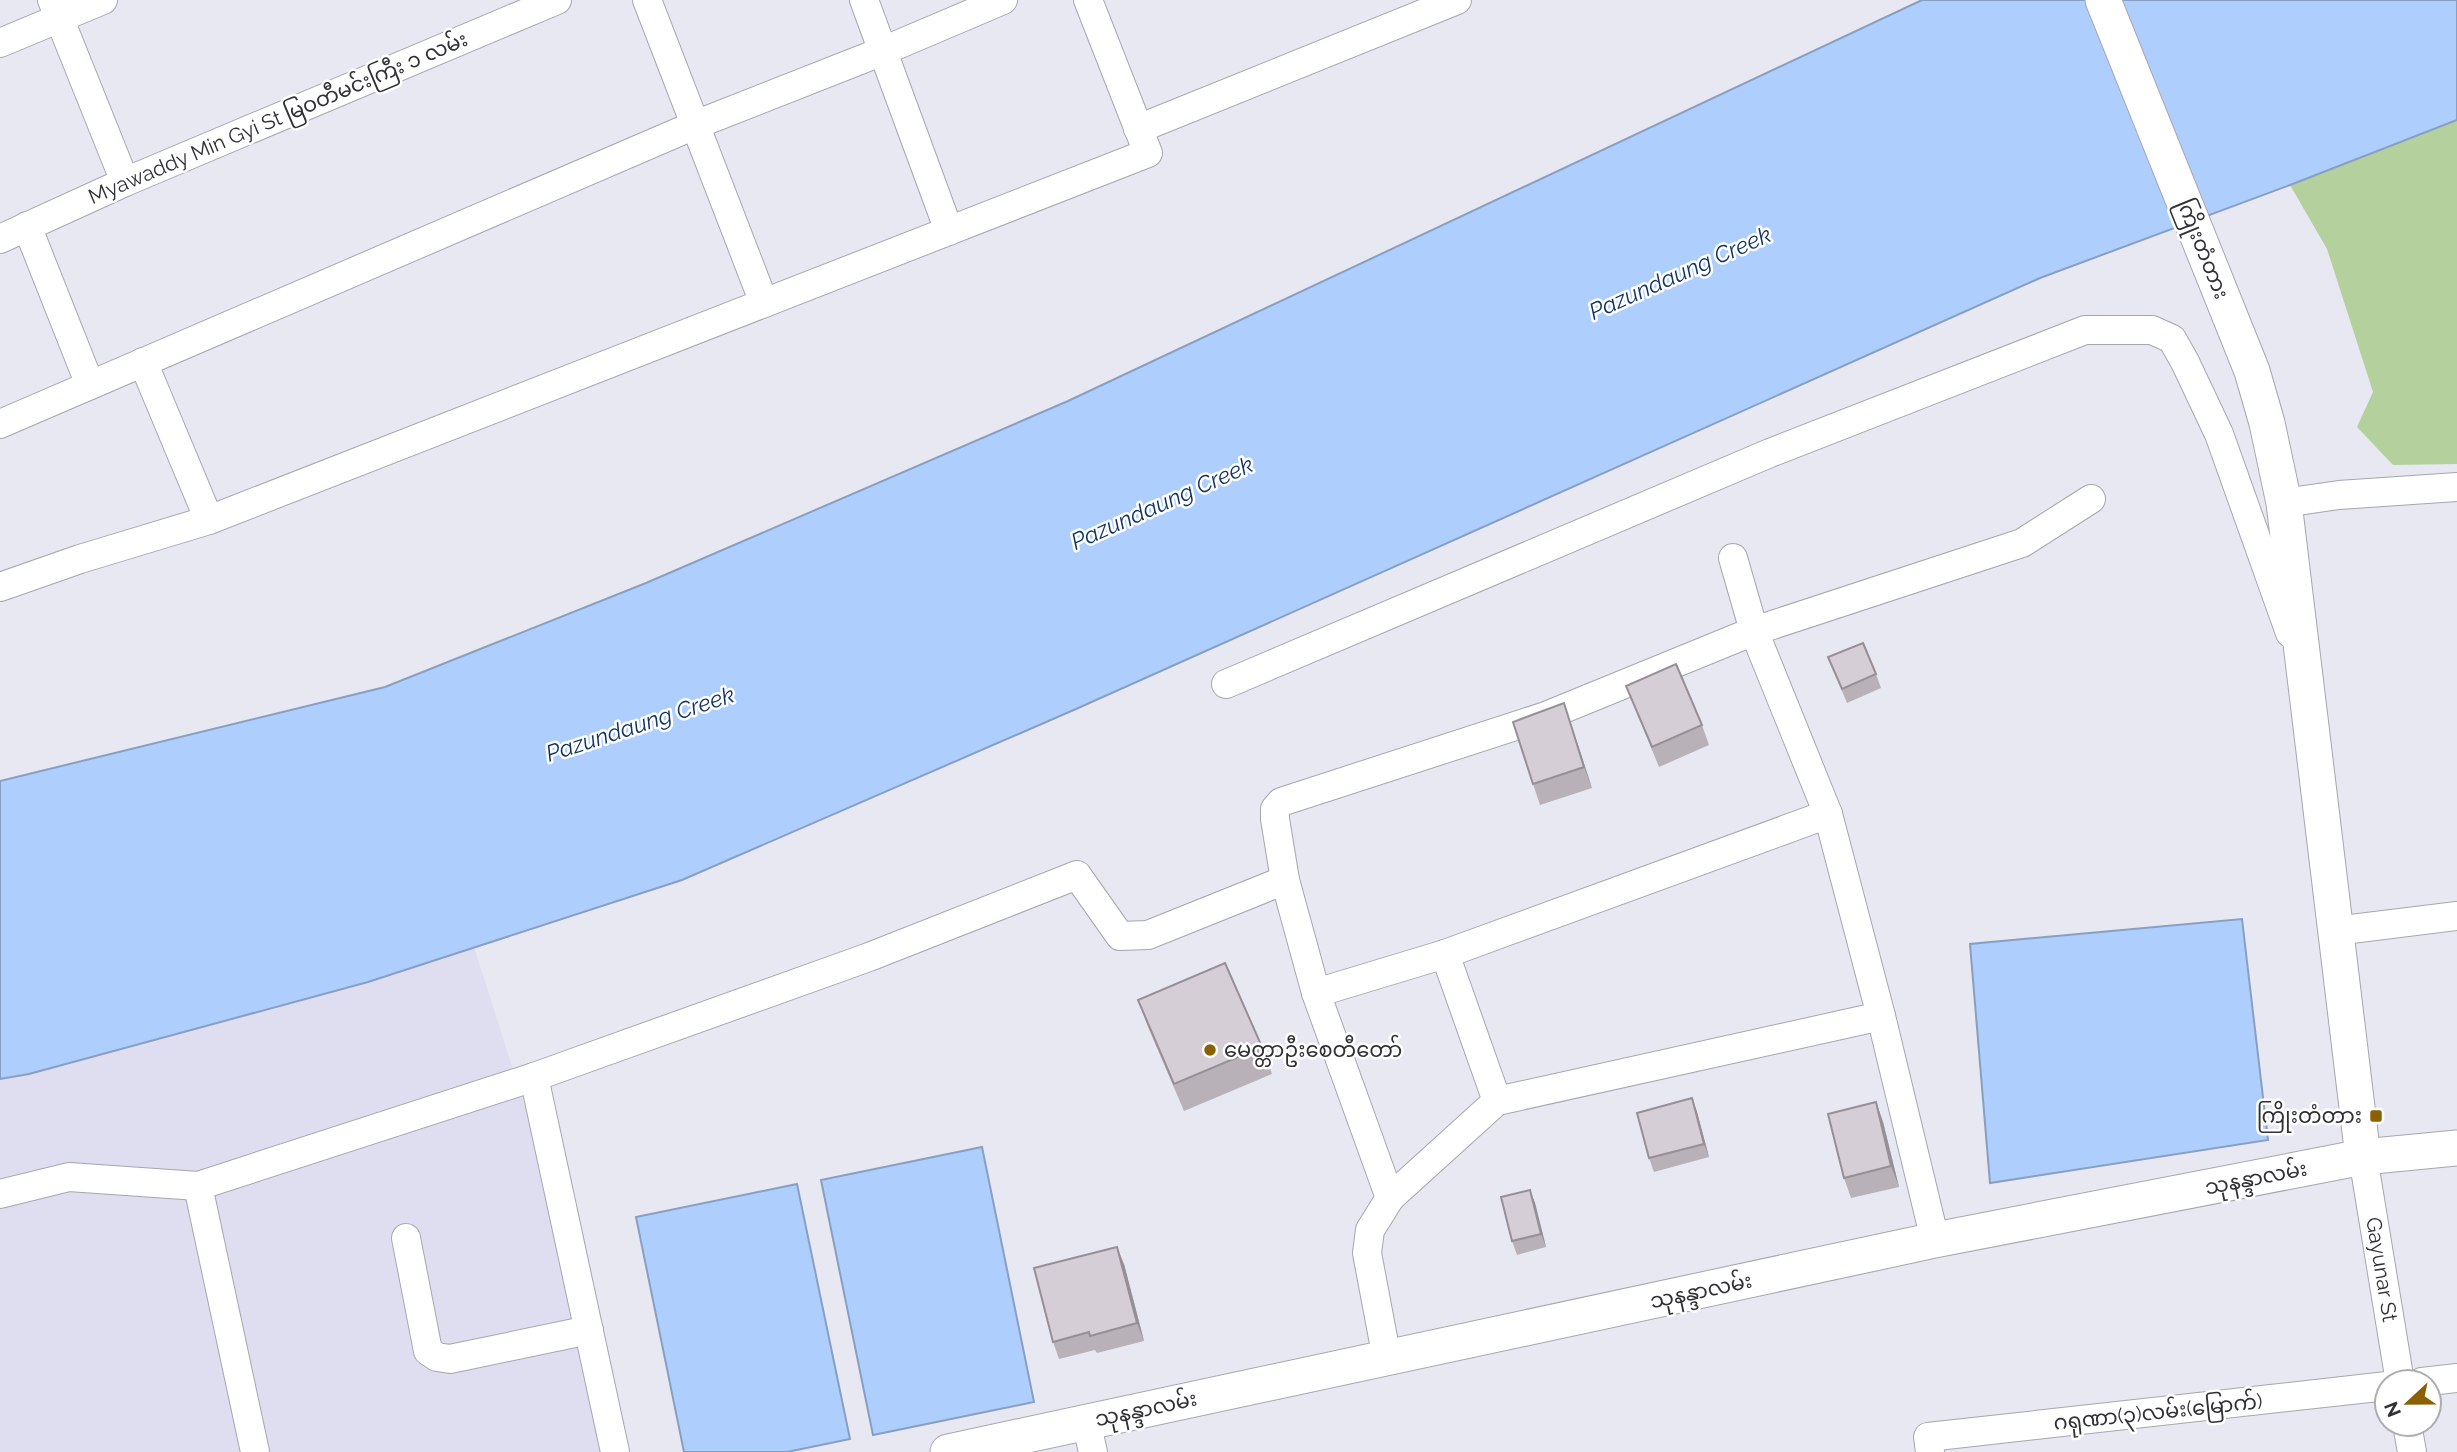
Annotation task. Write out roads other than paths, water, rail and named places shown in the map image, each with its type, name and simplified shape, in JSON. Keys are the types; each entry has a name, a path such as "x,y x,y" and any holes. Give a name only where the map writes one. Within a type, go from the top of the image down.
{"main road":[{"name":"ကြိုးတံတား","path":"2103,0 2252,371 2267,423 2282,497 2363,1157"},
{"name":"သုနန္ဒာလမ်း","path":"948,1452 1089,1437 1387,1359 1935,1240 2363,1157 2457,1149"}],"street":[{"path":"0,43 56,9 103,0"},
{"name":"Myawaddy Min Gyi St မြဝတီမင်းကြီး ၁ လမ်း","path":"0,239 125,182 557,0"},
{"path":"647,0 764,303"},
{"path":"864,0 948,231"},
{"path":"0,424 695,125 883,51 1003,0"},
{"path":"1088,0 1143,141"},
{"path":"0,587 80,559 209,520 948,231 1457,0"},
{"path":"56,9 125,182"},
{"path":"27,226 90,385"},
{"path":"1226,684 1770,453 2085,330 2152,330 2172,339 2219,435 2304,672"},
{"path":"144,362 209,520"},
{"path":"2282,497 2457,487"},
{"path":"1390,1198 1316,993 1285,880 1275,819 1275,809 1282,802 1546,716 1754,631 2022,543 2091,499"},
{"path":"1733,558 1754,631 1828,814 1881,1016 1935,1240"},
{"path":"1316,993 1445,954 1828,814"},
{"path":"0,1194 69,1177 198,1186 534,1077 869,957 1077,875 1119,936 1148,936 1285,880"},
{"path":"2335,930 2457,916"},
{"path":"1445,954 1497,1101"},
{"path":"1387,1359 1367,1241 1370,1230 1390,1198 1497,1101 1881,1016"},
{"path":"534,1077 615,1452"},
{"name":"Gayunar St","path":"2363,1157 2398,1368"},
{"path":"198,1186 255,1452"},
{"path":"406,1238 428,1350 437,1357 450,1359 589,1329"},
{"name":"ဂရုဏာ(၃)လမ်း(မြောက်)","path":"1929,1445 2373,1388"}],"water":[{"name":"Pazundaung Creek","path":"1922,0 2457,0 2457,120 2040,278 1076,709 682,880 368,982 29,1074 0,1079 0,781 385,687 646,583 1068,401"},
{"path":"2242,919 2268,1140 1990,1183 1970,944"},
{"path":"982,1147 1034,1402 873,1435 821,1180"},
{"path":"797,1184 850,1439 787,1452 684,1452 636,1217"}],"place":[{"name":"မေတ္တာဦးစေတီတော်","path":"1210,1050"},
{"name":"ကြိုးတံတား","path":"2376,1116"}]}
